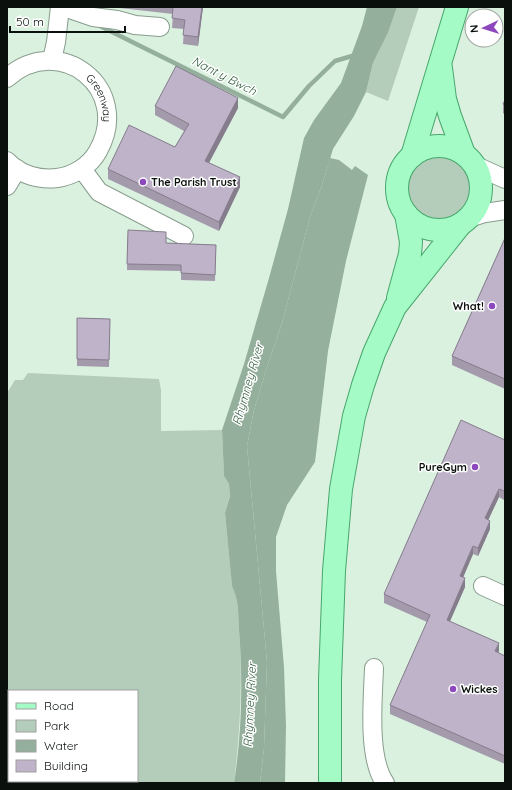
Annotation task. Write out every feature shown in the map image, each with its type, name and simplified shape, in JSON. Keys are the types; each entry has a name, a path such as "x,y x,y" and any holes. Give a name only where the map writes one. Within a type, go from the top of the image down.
{"main road":[{"path":"412,156 457,7"},
{"path":"395,307 478,206 481,192 480,178 469,160 453,127 448,111 440,64"},
{"path":"465,222 449,229 437,230 425,228 415,223 406,214 400,203 397,190 399,178 404,166 412,156 424,149 438,146 452,148 469,160"},
{"path":"330,783 329,712 332,601 342,483 350,433 358,402 374,353 395,307 410,254 411,242 406,214"}],"street":[{"path":"52,60 56,42 60,7"},
{"path":"64,7 93,18 117,20 135,25 160,27"},
{"name":"Greenway","path":"7,78 16,70 33,62 52,60 70,64 86,73 98,87 106,104 108,122 104,141 95,157 82,169 65,177 47,179 28,176 12,165"},
{"path":"469,160 505,179"},
{"path":"7,186 12,165"},
{"path":"82,169 99,192 184,236"},
{"path":"465,222 486,213 505,210"},
{"path":"484,586 505,596"},
{"path":"374,668 372,709 374,748 380,776 385,783"}],"green space":[{"path":"397,7 419,7 388,101 366,92 373,63 388,33"},
{"path":"434,157 446,157 463,166 470,177 472,189 470,201 463,212 446,221 434,221 422,216 413,207 408,195 408,183 413,171 422,162"},
{"path":"28,373 159,379 161,390 161,431 222,430 224,476 229,484 230,495 225,513 232,585 238,607 241,669 238,745 234,783 7,783 7,393 15,380 23,380"}],"shaded area":[{"path":"330,158 339,160 352,170 355,166 368,175 346,261 328,351 315,462 287,505 276,537 276,571 284,667 286,726 285,783 260,783 264,748 267,662 247,446 254,410 282,323 310,217"}],"water":[{"name":"Rhymney River","path":"367,7 397,7 388,33 373,63 366,92 354,116 333,149 310,217 282,323 254,410 247,446 267,662 264,748 260,783 234,783 239,745 241,668 238,607 232,586 225,513 230,496 229,484 224,476 222,430 244,364 269,278 288,209 304,138 314,120 341,83 362,26"}],"building":[{"path":"173,7 202,7 198,37 183,35 185,20 172,18"},
{"path":"176,66 238,98 205,161 240,177 219,222 108,169 129,125 175,147 189,124 155,106"},
{"path":"128,230 166,232 166,243 216,245 215,275 181,273 181,265 127,264"},
{"name":"What!","path":"505,238 505,379 452,356"},
{"path":"77,318 110,319 109,360 77,359"},
{"path":"461,420 505,440 505,489 504,491 499,489 485,518 490,521 478,548 473,546 460,576 465,578 447,620 499,643 495,651 505,656 505,756 390,705 430,615 384,594"}],"waterway":[{"name":"Nant y Bwch","path":"98,25 283,117 309,86 335,61 356,56"}],"place":[{"name":"The Parish Trust","path":"143,182"},
{"name":"What!","path":"492,306"},
{"name":"PureGym","path":"475,467"},
{"name":"Wickes","path":"453,689"}]}
